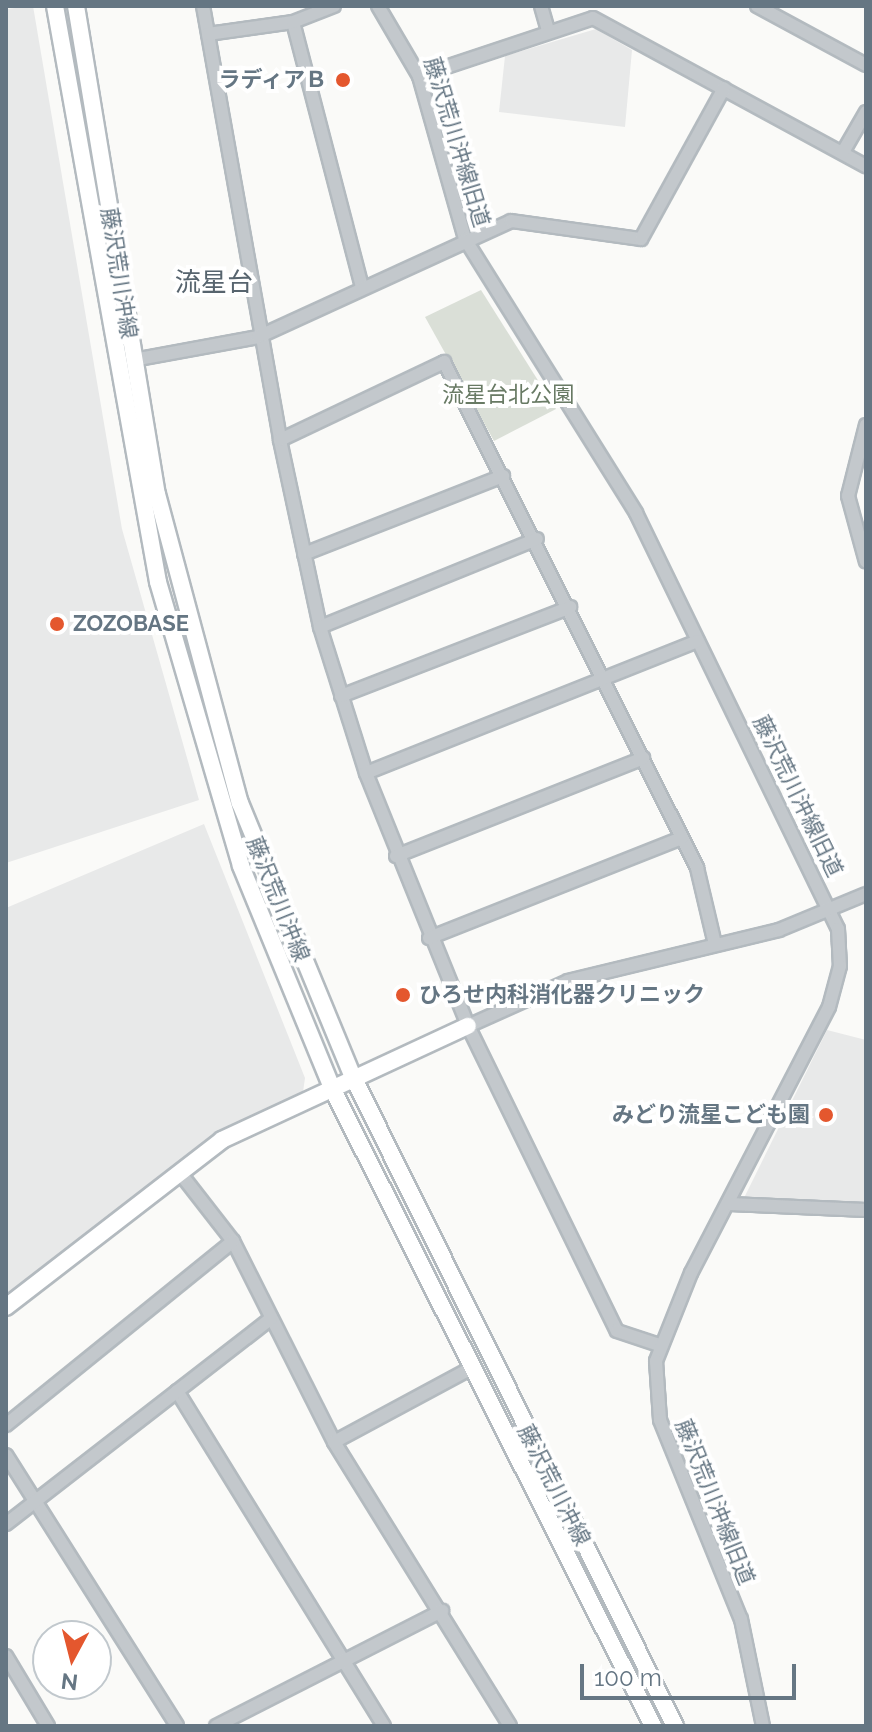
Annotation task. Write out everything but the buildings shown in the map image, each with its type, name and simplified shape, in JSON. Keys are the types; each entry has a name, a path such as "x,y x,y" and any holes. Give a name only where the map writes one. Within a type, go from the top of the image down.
{"main road":[{"name":"藤沢荒川沖線","path":"55,6 137,485 181,675 261,921 333,1090 653,1726"},
{"name":"藤沢荒川沖線","path":"76,6 133,360 174,572 219,736 283,916 354,1079 675,1726"},
{"path":"6,1307 222,1140 468,1026"}],"street":[{"path":"203,6 258,337 304,554 320,627 366,773 429,938 468,1026 617,1331 659,1345"},
{"path":"208,34 293,22 334,6"},
{"name":"藤沢荒川沖線旧道","path":"378,6 419,76 465,239 595,441 832,910 841,953 829,1007 659,1345 660,1420 741,1619 763,1726"},
{"path":"541,6 548,31"},
{"path":"757,6 866,65"},
{"path":"419,76 593,18 866,166"},
{"path":"293,22 362,287"},
{"path":"133,360 258,337 465,239 511,221 641,239 724,88"},
{"path":"843,152 866,112"},
{"path":"280,440 444,362 537,539 682,838 715,944"},
{"path":"866,425 848,496 866,562"},
{"path":"304,554 503,476"},
{"path":"320,627 537,539"},
{"path":"341,696 570,607"},
{"path":"366,773 698,641"},
{"path":"396,856 643,758"},
{"path":"429,938 682,838"},
{"path":"468,1026 568,981 715,944 832,910 866,894"},
{"path":"180,1173 233,1241 334,1442 442,1611 510,1726"},
{"path":"730,1204 866,1210"},
{"path":"6,1425 233,1241"},
{"path":"6,1524 272,1318"},
{"path":"334,1442 473,1367"},
{"path":"177,1391 384,1726"},
{"path":"6,1455 39,1498 177,1726"},
{"path":"216,1726 442,1611"},
{"path":"6,1656 48,1726"}],"shaded area":[{"path":"33,6 122,529 199,800 6,863 6,9"},
{"path":"596,29 632,50 625,127 499,112 505,56"},
{"path":"204,824 305,1078 303,1092 220,1131 6,1298 6,908"},
{"name":"みどり流星こども園","path":"827,1030 866,1040 866,1202 743,1200"}],"green space":[{"name":"流星台北公園","path":"481,290 556,409 494,441 425,317"}],"place":[{"name":"ラディアＢ","path":"343,80"},
{"name":"ZOZOBASE","path":"57,624"},
{"name":"ひろせ内科消化器クリニック","path":"403,995"},
{"name":"みどり流星こども園","path":"826,1115"}],"district":[{"name":"流星台","path":"214,283"}]}
